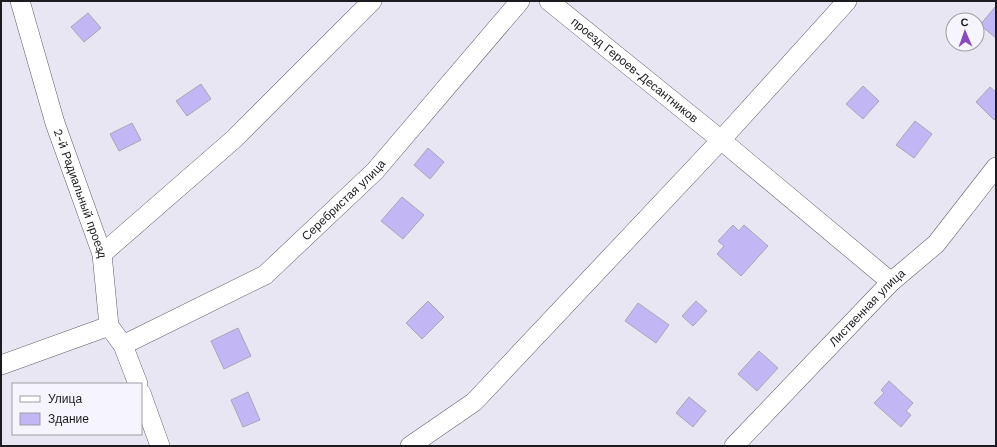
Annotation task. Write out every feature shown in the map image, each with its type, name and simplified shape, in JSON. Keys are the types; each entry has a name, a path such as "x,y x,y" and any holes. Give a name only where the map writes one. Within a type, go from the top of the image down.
{"street":[{"name":"2-й Радиальный проезд","path":"20,1 55,123 102,254 109,326"},
{"path":"102,254 234,139 372,1"},
{"name":"Серебристая улица","path":"123,345 265,275 374,171 520,1"},
{"name":"проезд Героев-Десантников","path":"549,1 721,140 892,282"},
{"path":"410,446 474,402 721,140 847,1"},
{"name":"Лиственная улица","path":"734,446 892,282 936,244 996,167"},
{"path":"1,365 109,326 123,345 138,383"},
{"path":"142,396 160,446"}],"building":[{"path":"995,7 996,38 985,29 985,19"},
{"path":"88,13 101,28 84,42 71,27"},
{"path":"201,84 211,99 187,116 176,101"},
{"path":"863,86 879,101 863,119 846,104"},
{"path":"990,87 996,92 996,117 994,120 976,102"},
{"path":"915,121 932,134 914,158 896,145"},
{"path":"132,123 141,140 119,151 110,134"},
{"path":"428,148 444,162 430,179 414,165"},
{"path":"402,197 424,215 403,239 381,221"},
{"path":"733,225 739,231 744,225 768,246 741,276 717,254 724,246 718,241"},
{"path":"428,301 444,317 422,339 406,323"},
{"path":"696,301 707,311 693,326 682,316"},
{"path":"638,303 669,325 656,343 625,321"},
{"path":"238,328 251,356 224,369 211,341"},
{"path":"759,351 778,368 757,391 738,374"},
{"path":"889,381 913,403 906,411 911,415 901,427 874,403 884,393 881,390"},
{"path":"248,392 260,420 243,427 231,400"},
{"path":"689,397 706,411 693,427 676,413"}]}
